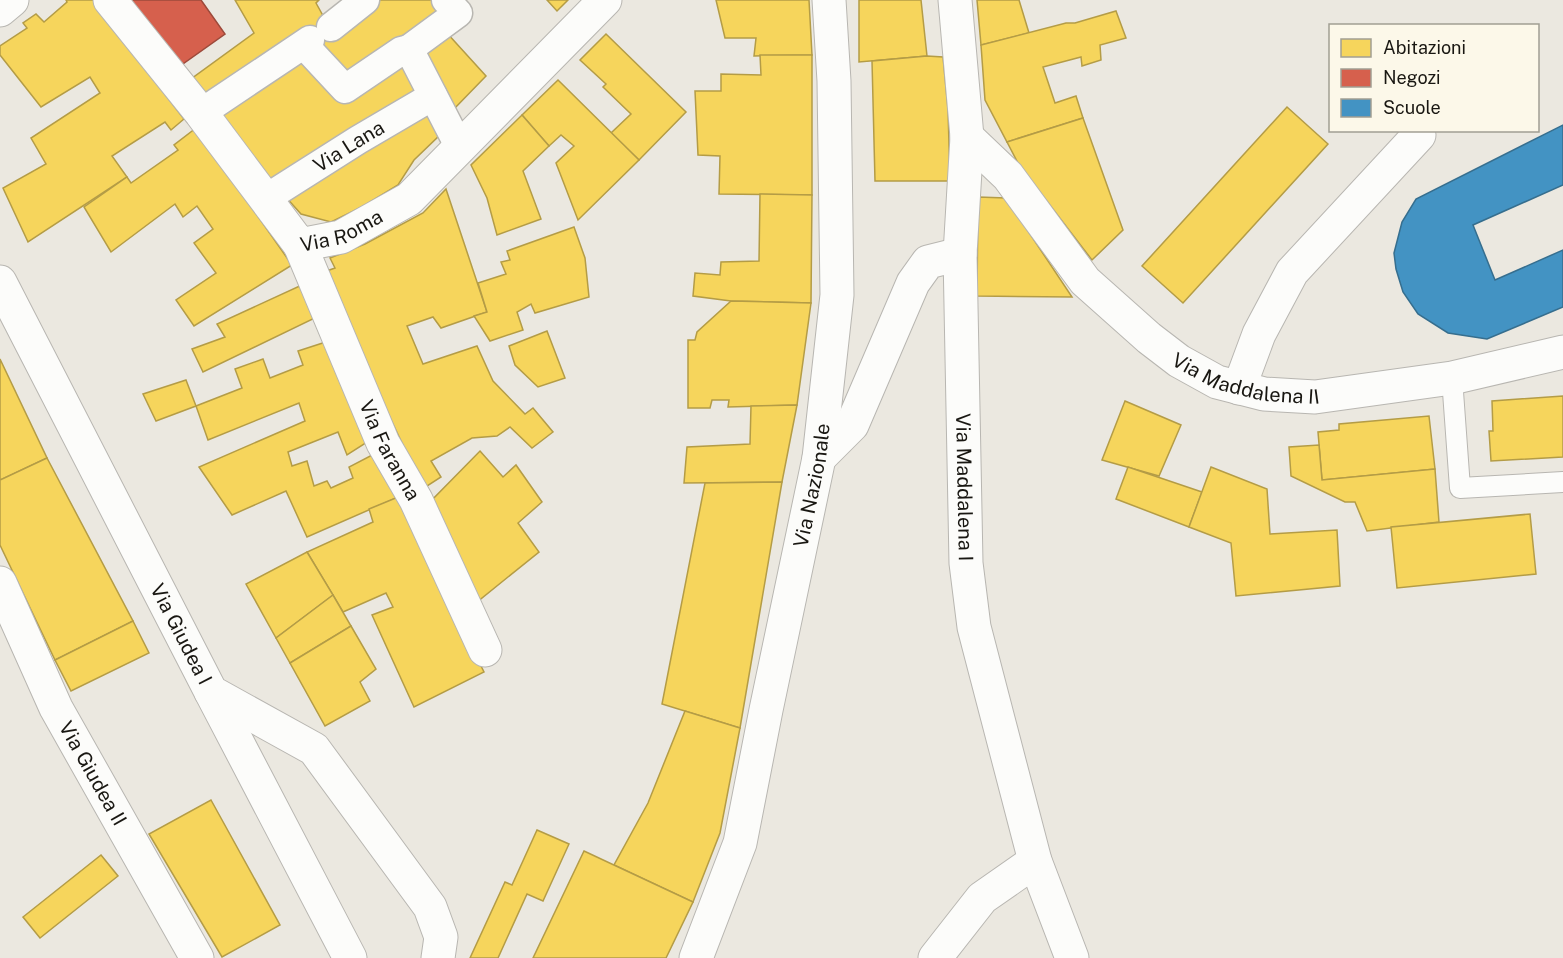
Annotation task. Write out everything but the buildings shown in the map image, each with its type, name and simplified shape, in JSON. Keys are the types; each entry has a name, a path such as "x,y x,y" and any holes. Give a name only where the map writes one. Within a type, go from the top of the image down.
{"street":[{"path":"0,10 12,0"},
{"name":"Via Roma","path":"110,0 201,113 300,245 341,237 409,199 605,0"},
{"path":"201,113 315,37 365,0"},
{"name":"Via Nazionale","path":"696,958 740,843 819,458 837,295 834,81 829,0"},
{"name":"Via Maddalena I","path":"955,0 967,137 960,254 966,563 974,627 1035,861 1072,958"},
{"path":"315,37 345,89 401,51 409,49 458,4"},
{"path":"409,49 459,146"},
{"name":"Via Lana","path":"265,199 358,140 434,96"},
{"path":"1239,388 1258,334 1292,272 1419,135"},
{"name":"Via Maddalena II","path":"967,137 1008,176 1085,281 1149,338 1179,361 1217,382 1264,394 1315,396 1452,378 1563,352"},
{"name":"Via Faranna","path":"300,245 383,443 416,500 484,650"},
{"path":"819,458 852,424 913,283 928,262 960,254"},
{"name":"Via Giudea I","path":"0,282 211,692 314,749 430,907 441,937 438,958"},
{"name":"Via Giudea II","path":"0,584 56,708 197,958"},
{"path":"211,692 350,958"},
{"path":"935,958 982,898 1035,861"}],"lane":[{"path":"1452,378 1460,488 1563,482"}]}
